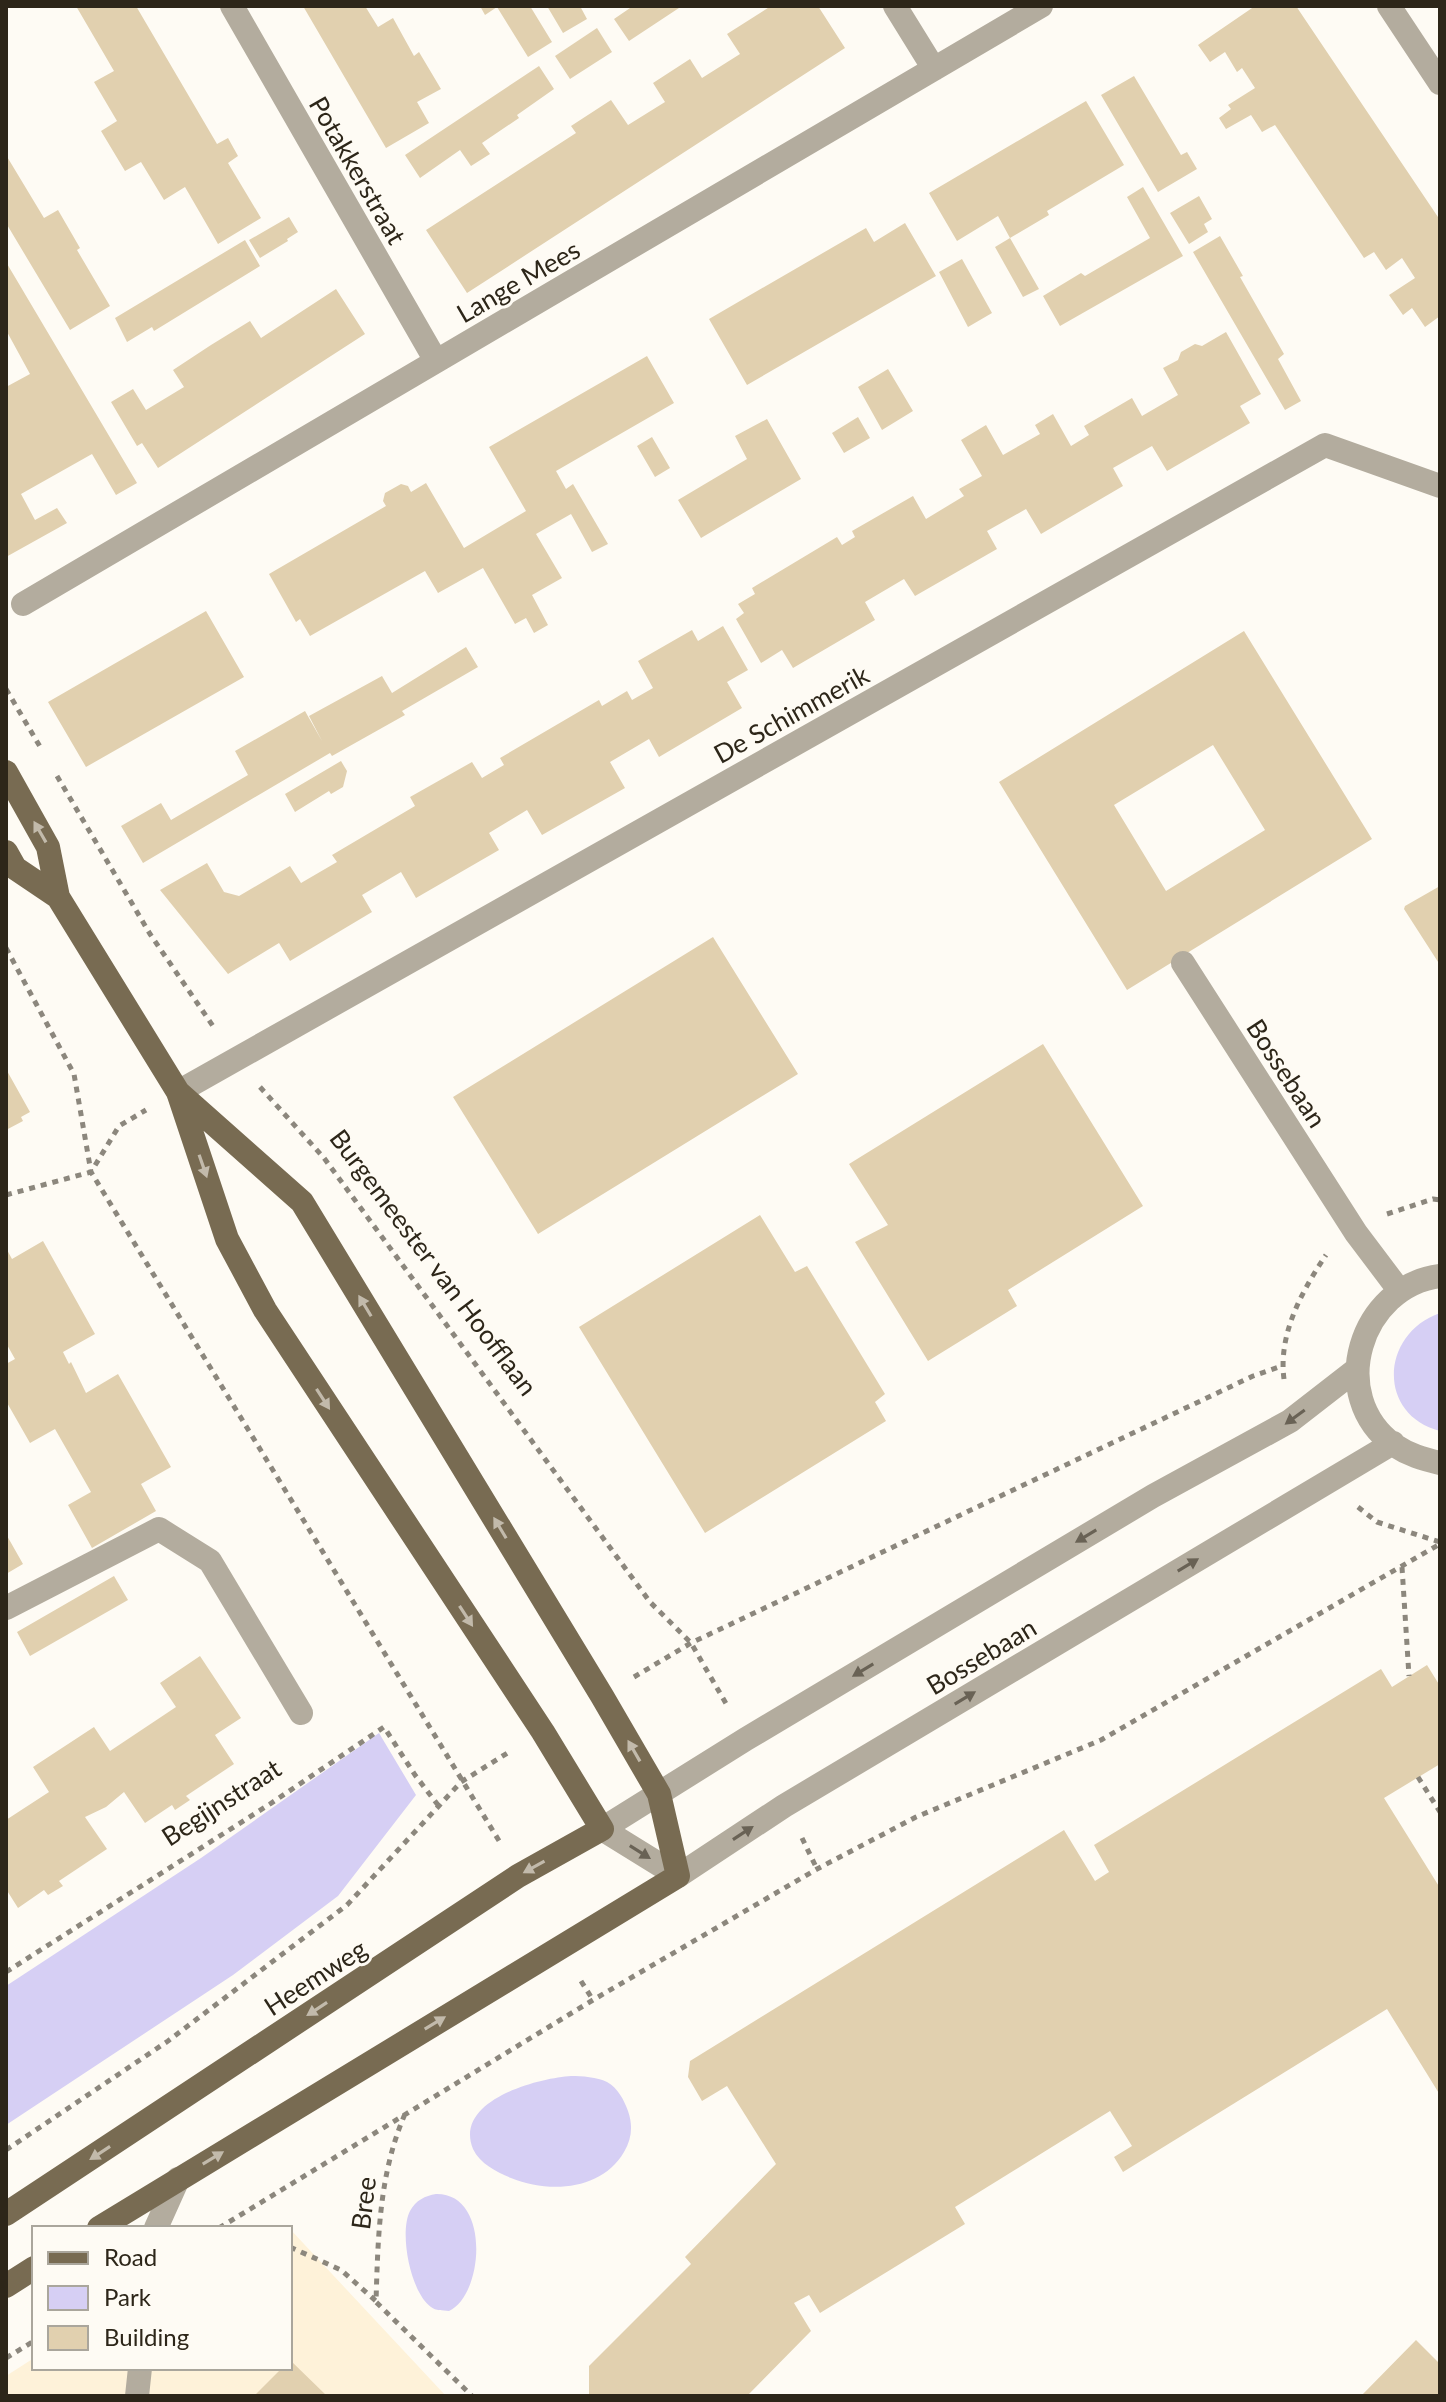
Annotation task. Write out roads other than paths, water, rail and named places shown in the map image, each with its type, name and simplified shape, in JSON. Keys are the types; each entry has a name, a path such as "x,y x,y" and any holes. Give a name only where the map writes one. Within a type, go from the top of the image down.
{"main road":[{"path":"6,772 48,847 58,897 178,1092 227,1239 265,1310 543,1732 602,1829"},
{"path":"6,852 15,868 58,897"},
{"path":"102,2226 678,1876 659,1794 302,1202 178,1092"},
{"name":"Heemweg","path":"6,2214 518,1876 602,1829"},
{"path":"6,2286 32,2269"}],"street":[{"name":"Potakkerstraat","path":"232,6 436,361"},
{"path":"895,6 934,69"},
{"name":"Lange Mees","path":"23,604 1041,6"},
{"path":"1389,6 1440,83"},
{"name":"De Schimmerik","path":"178,1092 1325,445 1440,486"},
{"name":"Bossebaan","path":"1183,963 1356,1233 1399,1290"},
{"path":"1440,1276 1426,1278 1399,1290 1382,1305 1368,1325 1360,1346 1357,1369 1361,1398 1373,1422 1393,1443 1418,1458 1440,1463"},
{"name":"Bossebaan","path":"659,1794 1153,1496 1290,1421 1357,1369"},
{"name":"Bossebaan","path":"678,1876 784,1806 1393,1443"},
{"path":"6,1608 159,1529 210,1561 301,1713"},
{"name":"Heemweg","path":"602,1829 659,1794"},
{"path":"602,1829 678,1876"},
{"path":"157,2226 178,2179"},
{"path":"137,2396 140,2370"}]}
